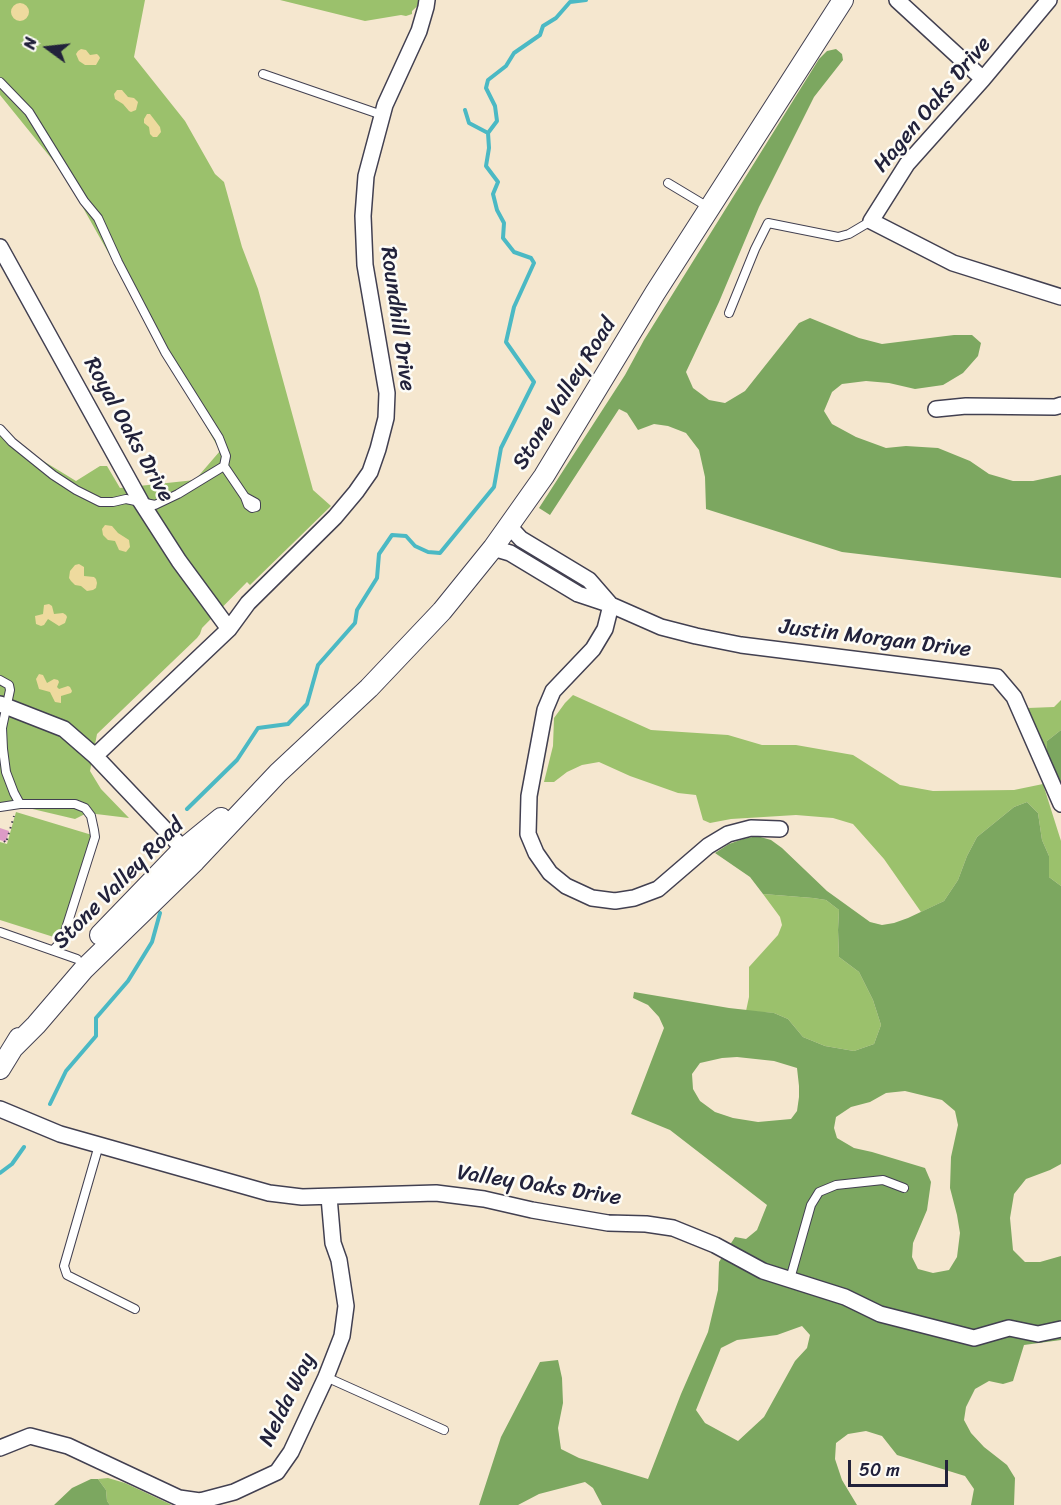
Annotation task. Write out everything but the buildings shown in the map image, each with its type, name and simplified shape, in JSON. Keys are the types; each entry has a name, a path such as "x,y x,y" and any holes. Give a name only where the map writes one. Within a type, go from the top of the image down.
{"street":[{"name":"Roundhill Drive","path":"95,756 229,629 248,603 335,517 370,472 386,417 387,393 365,265 363,216 366,176 385,105 418,31 427,0"},
{"name":"Stone Valley Road","path":"0,1069 31,1017 77,959 369,688 442,611 493,548 544,476 655,293 843,0"},
{"path":"897,0 983,79"},
{"name":"Hagen Oaks Drive","path":"872,221 907,164 983,79 1049,0"},
{"path":"872,221 953,264 1061,297"},
{"name":"Royal Oaks Drive","path":"0,247 141,502 179,561 229,629"},
{"path":"936,409 966,406 1055,407 1061,405"},
{"path":"509,526 521,539 589,580 611,605 605,629 593,649 553,691 545,710 529,796 528,834 536,853 550,873 566,886 592,898 615,901 634,898 658,889 708,846 728,834 751,828 780,829"},
{"name":"Justin Morgan Drive","path":"493,548 510,553 578,594 611,605 661,627 696,636 741,645 997,677 1014,697 1061,804"},
{"path":"4,705 64,729 95,756 189,855"},
{"name":"Stone Valley Road","path":"13,1048 189,855"},
{"name":"Valley Oaks Drive","path":"0,1109 60,1134 269,1193 302,1197 436,1193 484,1199 608,1223 646,1224 673,1228 715,1245 763,1271 845,1297 880,1314 974,1338 1009,1328 1038,1334 1061,1329"},
{"name":"Nelda Way","path":"0,1448 30,1436 68,1446 179,1498 200,1501 234,1492 277,1472 291,1452 326,1377 342,1336 346,1306 339,1260 333,1243 329,1197"}],"lane":[{"path":"263,74 382,115"},
{"path":"0,82 29,112 84,201 98,218 165,352 219,438 226,456 224,466 245,496"},
{"path":"668,183 710,208"},
{"path":"729,313 768,223 838,237 849,234 872,221"},
{"path":"0,429 12,442 53,475 100,502 126,499 155,505 224,466"},
{"path":"0,680 9,685 10,690 4,705 3,750 6,772 19,804"},
{"path":"0,807 19,804 75,804 85,808 91,816 95,837 62,941 53,950"},
{"path":"0,932 77,959"},
{"path":"99,1145 64,1266 67,1275 135,1309"},
{"path":"790,1280 811,1205 819,1192 836,1185 883,1180 904,1188"},
{"path":"326,1377 444,1430"}],"path":[{"path":"4,842 6,843 19,804"}],"green space":[{"path":"0,0 145,0 134,57 185,121 215,174 224,182 242,247 258,289 313,490 331,506 250,585 247,582 202,628 197,638 97,734 90,771 101,789 129,818 85,814 75,819 24,807 0,809 0,432 4,437 76,481 100,466 107,466 120,488 195,480 220,451 64,174 0,95"},
{"path":"280,0 424,0 412,11 412,14 365,21"},
{"path":"836,49 842,54 843,60 814,97 759,207 719,302 686,372 693,388 709,400 725,403 745,391 799,323 810,318 859,338 882,344 972,335 981,343 978,356 963,373 943,385 915,389 866,381 842,384 832,392 824,411 832,424 856,437 886,448 906,446 938,448 970,461 989,474 1013,481 1033,481 1061,475 1061,578 842,552 706,509 705,477 699,450 686,433 668,426 654,424 638,430 627,413 619,409 550,515 539,508 625,375 644,340 819,59 827,51"},
{"path":"573,695 651,730 728,735 762,745 796,745 853,755 900,785 933,791 1014,790 1043,784 1061,841 1061,886 1049,877 1049,856 1042,840 1038,813 1027,802 1014,807 977,837 958,880 944,901 921,912 884,859 853,824 833,818 796,815 731,819 710,823 703,820 696,795 678,793 599,762 582,765 567,772 554,782 544,782 553,746 554,718"},
{"path":"1061,700 1061,730 1047,741 1047,754 1028,708 1054,707"},
{"path":"1061,730 1061,788 1047,754 1047,741"},
{"path":"1027,802 1038,813 1042,840 1049,856 1049,877 1061,886 1061,1164 1026,1179 1014,1194 1010,1218 1013,1250 1025,1262 1040,1262 1061,1256 1061,1340 1024,1345 1013,1381 1003,1384 989,1381 975,1389 966,1407 964,1420 971,1433 984,1447 1007,1465 1015,1478 1014,1505 971,1505 974,1489 965,1476 897,1455 882,1436 866,1431 848,1434 836,1443 835,1459 842,1480 857,1505 602,1505 593,1488 585,1482 539,1494 518,1505 479,1505 501,1437 540,1362 558,1360 562,1378 563,1403 558,1428 561,1449 579,1458 648,1479 708,1332 718,1290 719,1262 735,1237 746,1239 757,1230 767,1205 670,1130 631,1114 664,1028 659,1017 648,1005 633,998 634,992 774,1013 788,1019 803,1037 825,1046 854,1051 874,1044 881,1025 873,1000 859,972 839,957 839,910 826,900 763,894 750,877 715,853 743,839 757,836 771,840 827,891 870,922 882,925 908,918 944,901 958,880 977,837 1014,807","holes":["737,1057 774,1061 797,1068 799,1097 797,1111 791,1119 758,1122 733,1118 715,1112 700,1101 693,1089 692,1074 700,1063","905,1091 942,1100 955,1111 958,1125 951,1157 950,1188 960,1233 957,1257 949,1270 933,1273 918,1269 912,1257 913,1243 927,1210 931,1182 925,1168 854,1148 837,1138 834,1128 836,1117 851,1107 870,1102 886,1093","802,1326 810,1335 807,1348 795,1361 764,1417 738,1441 705,1423 696,1410 721,1348 737,1340 777,1335"]},
{"path":"16,812 92,835 60,939 0,920 0,842 7,844"},
{"path":"763,894 826,900 839,910 839,957 859,972 873,1000 881,1025 874,1044 854,1051 825,1046 803,1037 788,1019 774,1013 746,1011 749,997 749,967 778,935 782,925 780,917"},
{"path":"108,1478 125,1483 172,1505 110,1505 107,1501 106,1490 98,1479"},
{"path":"91,1479 98,1479 106,1490 107,1501 110,1505 54,1505 72,1488"}],"sand":[{"path":"16,3 24,3 29,8 27,19 16,21 11,16 11,8"},
{"path":"81,49 86,50 90,55 99,56 96,65 85,65 79,61 76,54"},
{"path":"117,90 122,90 128,97 138,102 136,110 129,111 115,99 114,94"},
{"path":"147,114 150,114 160,127 161,132 157,137 150,134 149,127 144,123"},
{"path":"105,525 112,526 129,540 130,547 126,552 119,550 115,541 108,540 103,535 102,529"},
{"path":"79,564 84,567 84,576 96,579 96,588 93,590 87,591 75,585 69,578 70,571"},
{"path":"49,604 54,614 66,615 65,623 59,626 48,619 44,625 36,624 35,616 43,614 44,605"},
{"path":"39,674 43,675 47,683 54,679 58,680 59,689 70,687 71,693 61,696 61,703 55,702 50,692 39,689 36,679"}],"waterway":[{"path":"187,809 237,760 258,728 288,724 307,704 318,665 355,623 357,610 377,578 379,554 392,535 406,536 415,546 428,552 440,553 494,487 501,448 534,382 506,342 514,307 534,263 531,258 514,252 503,238 504,223 497,210 493,194 498,182 486,166 489,148 488,133 497,121 495,106 486,88 488,80 506,66 514,53 540,35 543,26 556,18 570,2 586,0"},
{"path":"465,110 469,123 488,133"},
{"path":"50,1104 66,1071 96,1036 96,1018 128,981 152,942 160,913"},
{"path":"0,1173 12,1164 24,1147"}]}
